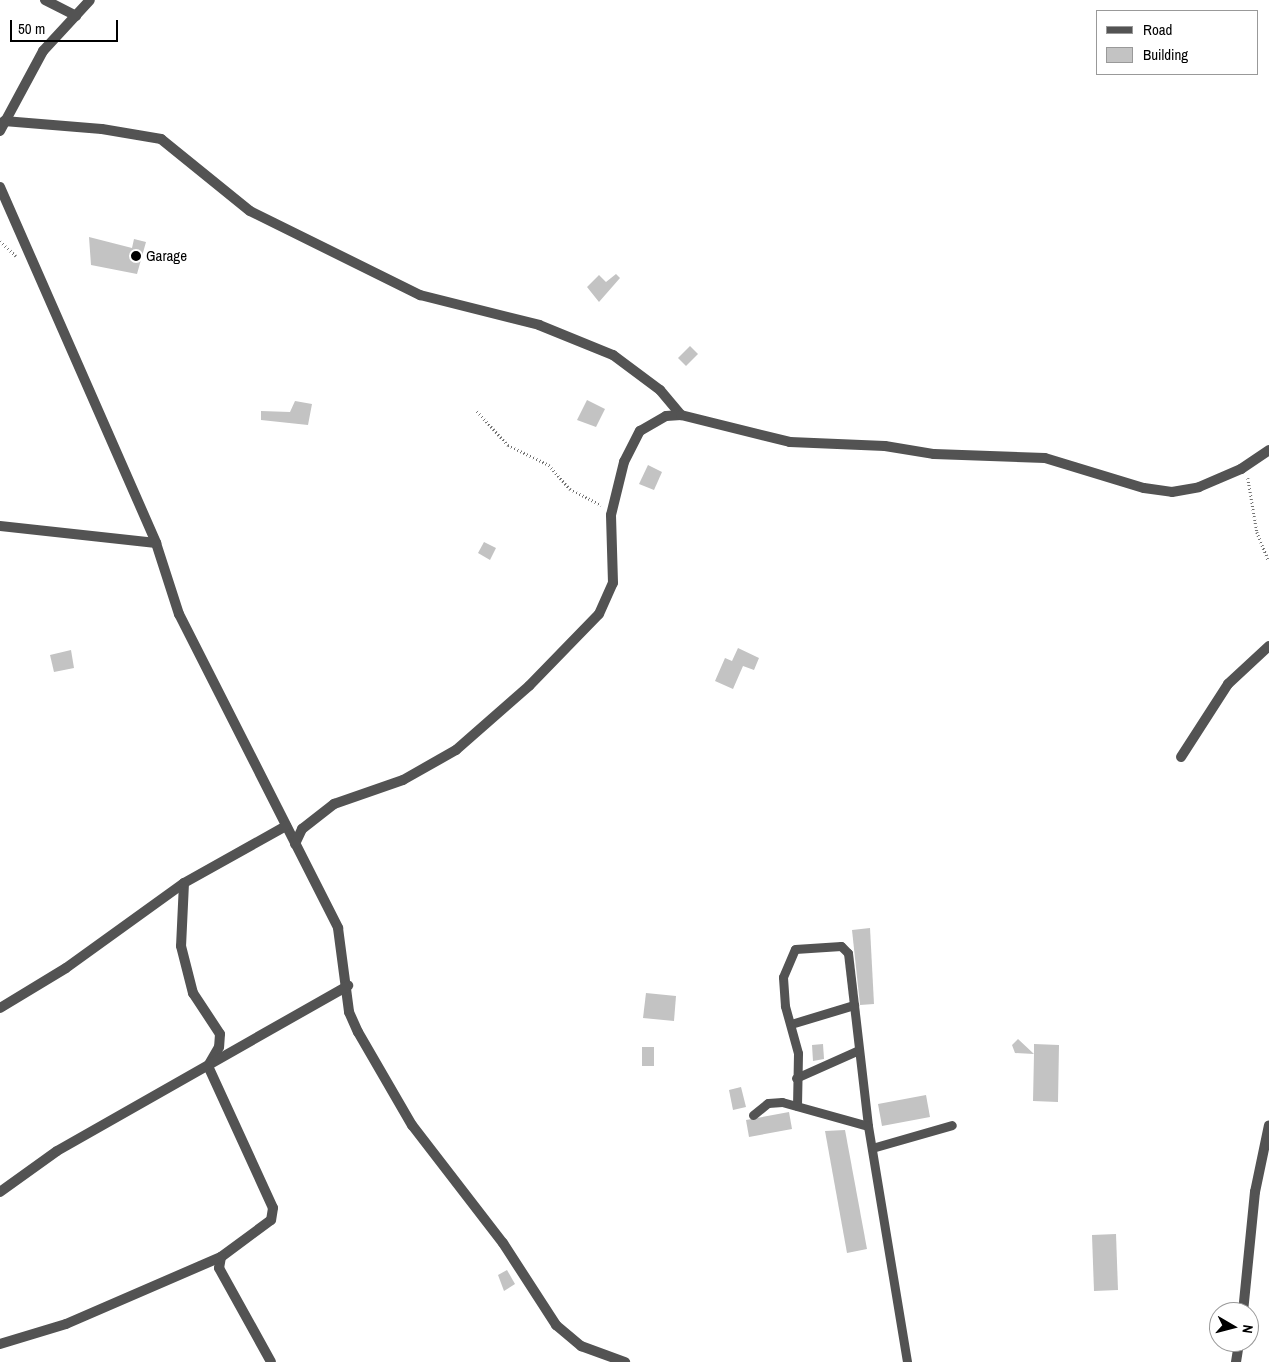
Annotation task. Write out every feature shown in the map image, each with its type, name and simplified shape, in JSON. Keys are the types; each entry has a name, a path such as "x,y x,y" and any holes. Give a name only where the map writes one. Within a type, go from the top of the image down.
{"street":[{"path":"45,0 76,16"},
{"path":"90,0 33,66 2,126 111,130 161,139 250,211 420,294 539,325 613,355 660,390 681,415"},
{"path":"0,187 156,543 179,614 338,928 348,986 350,1012 358,1032 412,1125 503,1243 556,1325 581,1346 626,1362"},
{"path":"295,844 302,830 334,804 403,780 456,750 576,641 599,614 613,583 610,515 624,462 640,431 666,416 681,415 790,442 885,446 934,454 1045,458 1144,488 1172,492 1199,487 1241,469 1269,450"},
{"path":"0,526 156,543"},
{"path":"1181,757 1228,684 1269,646"},
{"path":"0,1008 66,968 184,883 286,826"},
{"path":"184,883 181,946 193,993 220,1034 219,1047 208,1066"},
{"path":"0,1192 57,1151 348,986"},
{"path":"0,1344 66,1324 222,1257 271,1220 273,1208 208,1066"},
{"path":"1244,1302 1255,1192 1269,1125"},
{"path":"222,1257 221,1272 271,1362"}],"lane":[{"path":"797,1106 796,1078 798,1053 783,977 795,949 831,945 845,949 854,1006 868,1126 907,1362"},
{"path":"791,1024 854,1006"},
{"path":"796,1078 859,1050"},
{"path":"753,1115 776,1101 868,1126"},
{"path":"872,1148 952,1125"}],"path":[{"path":"478,410 508,445 549,465 565,485 610,515"},
{"path":"1241,469 1252,483 1257,532 1269,561"}],"building":[{"path":"89,237 132,248 134,239 146,242 137,274 91,265"},
{"path":"616,274 620,278 599,302 587,287 599,275 606,282"},
{"path":"690,346 698,354 686,366 678,358"},
{"path":"587,400 605,409 596,427 577,420"},
{"path":"295,401 312,404 308,425 261,420 261,411 290,412"},
{"path":"648,465 662,472 654,490 639,484"},
{"path":"484,542 496,548 490,560 478,553"},
{"path":"738,648 759,658 754,670 743,666 733,689 715,681 725,658 732,661"},
{"path":"71,650 74,668 54,672 50,655"},
{"path":"870,928 874,1004 860,1005 852,930"},
{"path":"646,993 676,996 674,1021 643,1018"},
{"path":"1018,1039 1034,1054 1015,1053 1012,1045"},
{"path":"823,1044 824,1059 813,1061 812,1045"},
{"path":"1034,1044 1059,1045 1058,1102 1033,1101"},
{"path":"642,1047 654,1047 654,1066 642,1066"},
{"path":"741,1087 746,1107 733,1110 729,1090"},
{"path":"926,1095 930,1117 882,1126 878,1104"},
{"path":"789,1112 792,1129 749,1137 746,1120"},
{"path":"845,1130 867,1249 847,1253 825,1131"},
{"path":"1116,1234 1118,1290 1094,1291 1092,1235"},
{"path":"507,1270 515,1284 504,1291 498,1275"}],"place":[{"name":"Garage","path":"136,256"}]}
